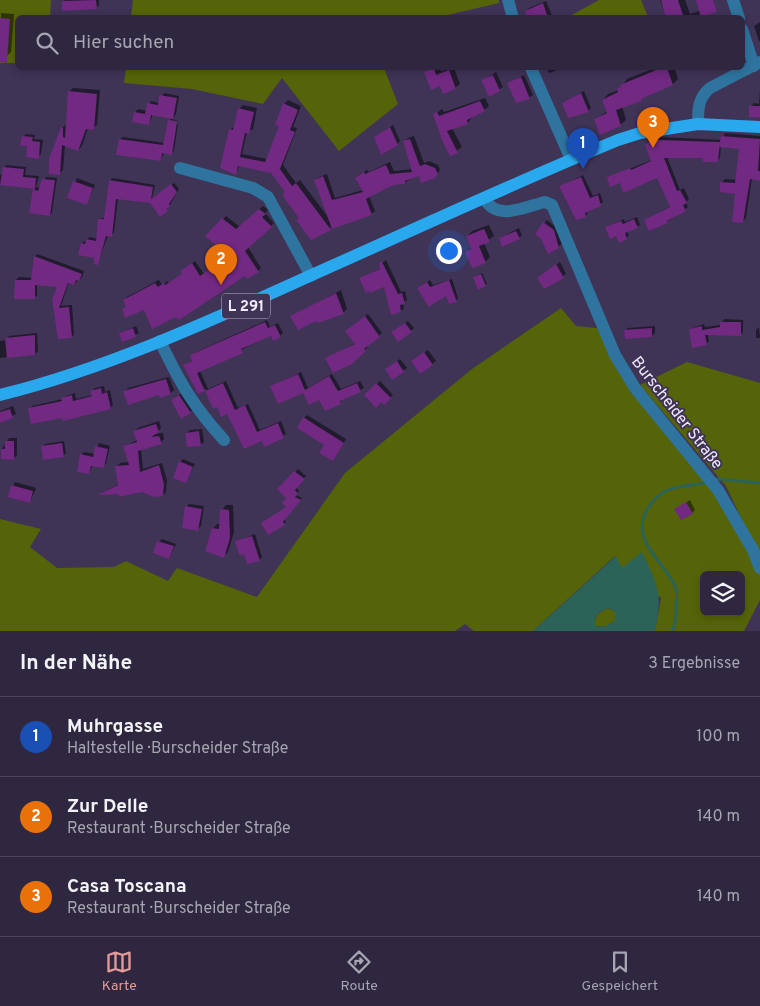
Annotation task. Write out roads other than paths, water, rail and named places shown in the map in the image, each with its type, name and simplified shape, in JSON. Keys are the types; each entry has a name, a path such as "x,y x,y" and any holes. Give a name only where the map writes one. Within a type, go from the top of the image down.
{"main road":[{"name":"L 291","path":"0,395 160,341 264,298 571,159 640,133 698,124 760,127"}],"street":[{"path":"508,0 512,15"},
{"path":"734,0 738,15"},
{"path":"698,124 700,102 703,94 710,88 757,64 745,36"},
{"path":"532,70 571,159"},
{"path":"180,168 253,188 268,197 311,276"},
{"name":"Burscheider Straße","path":"484,198 490,208 499,212 545,202 552,205 614,355 634,388 718,490 760,568"},
{"path":"160,341 183,389 201,415 224,440"}],"waterway":[{"path":"717,479 760,483"},
{"path":"672,631 676,617 676,588 646,542 642,523 651,503 663,492 677,487 704,483"}],"place":[{"name":"Casa Toscana","path":"653,148"},
{"name":"Muhrgasse","path":"583,169"},
{"name":"Zur Delle","path":"221,285"}]}
